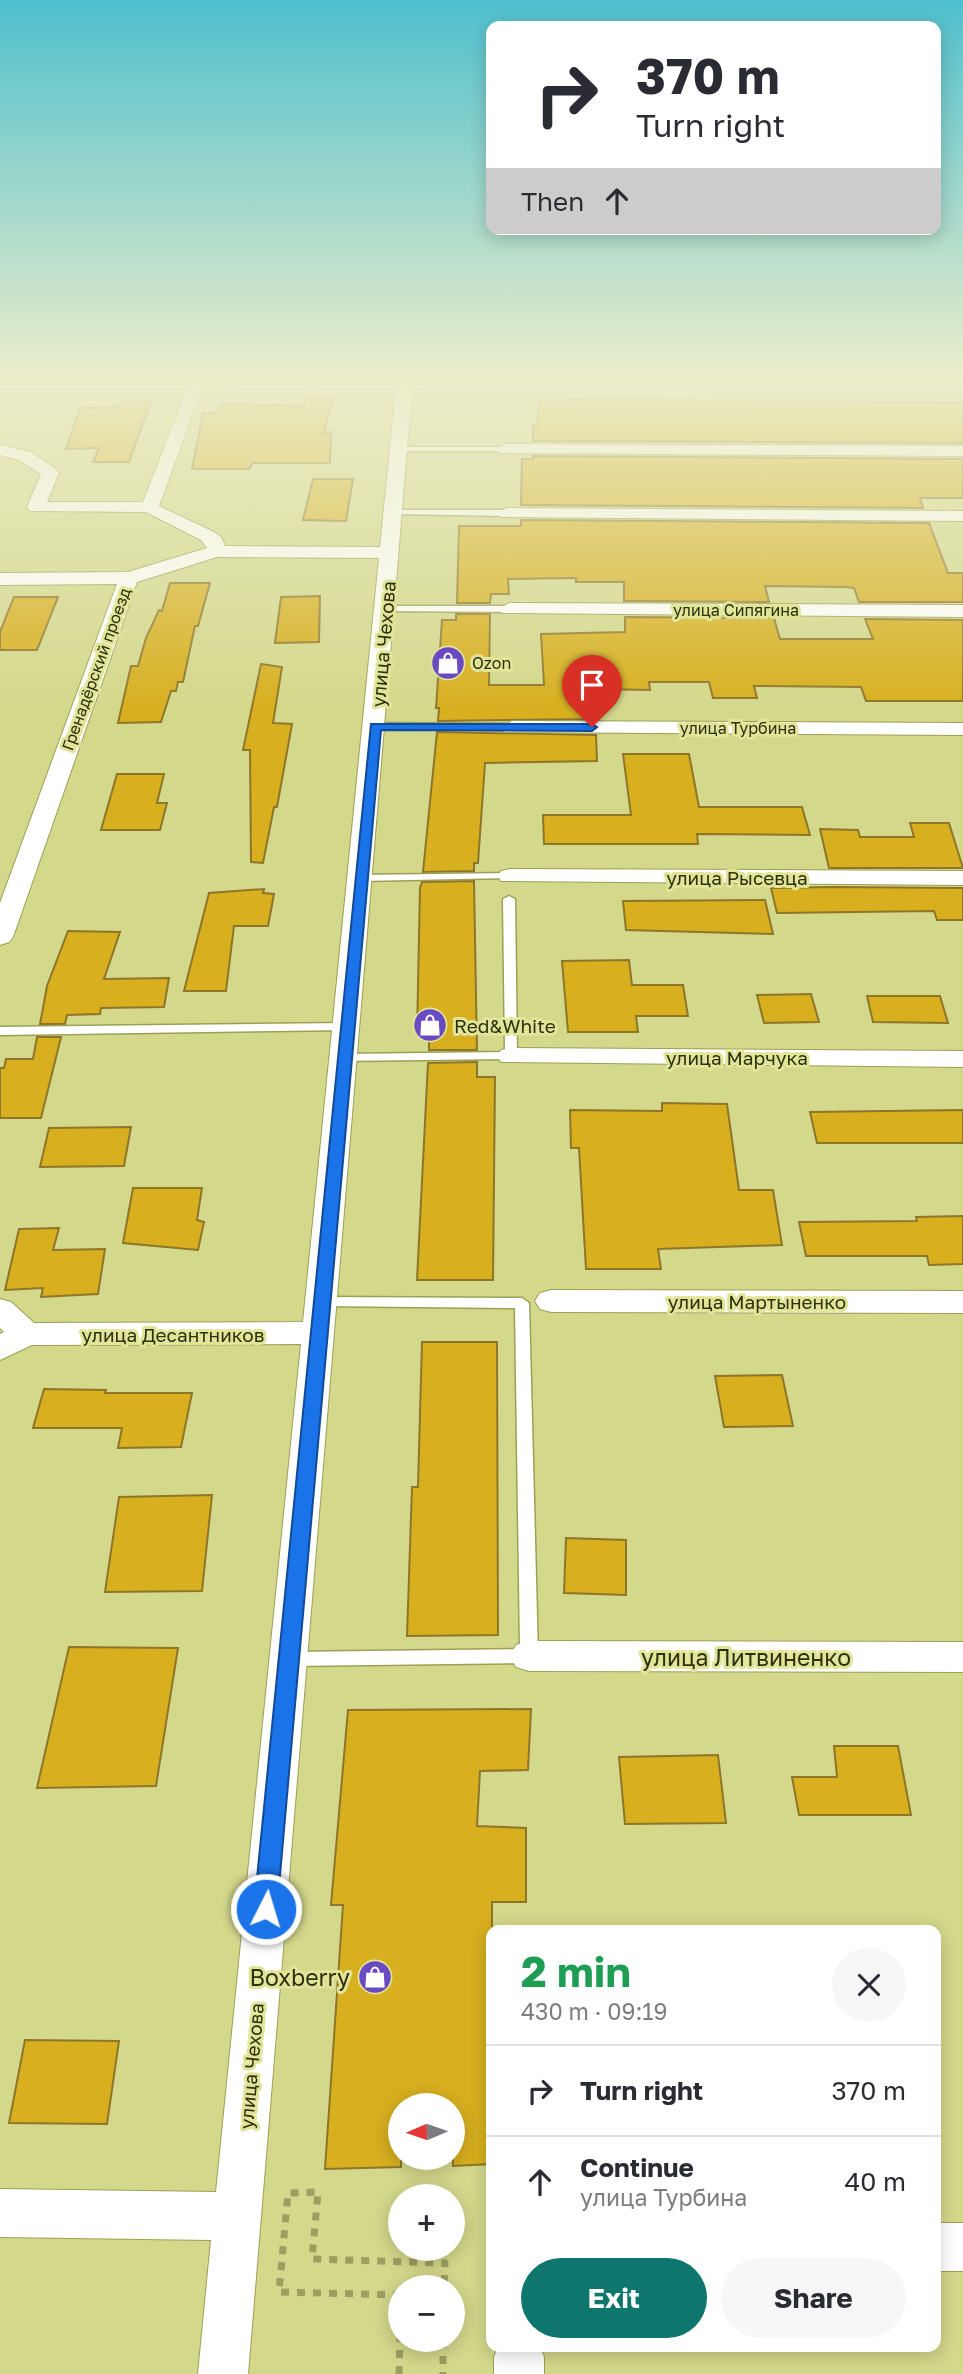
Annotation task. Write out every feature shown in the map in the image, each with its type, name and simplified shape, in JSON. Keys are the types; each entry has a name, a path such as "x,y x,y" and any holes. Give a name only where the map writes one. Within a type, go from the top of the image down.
{"street":[{"path":"44,488 36,507 150,507 160,515 215,541 216,551"},
{"path":"150,507 158,488"},
{"name":"улица Чехова","path":"223,2374 396,488"},
{"path":"507,513 963,516"},
{"name":"Гренадёрский проезд","path":"0,937 129,578 216,551 390,553"},
{"path":"0,579 129,578"},
{"name":"улица Сипягина","path":"509,609 963,611"},
{"name":"улица Турбина","path":"512,727 963,729"},
{"name":"улица Рысевца","path":"510,888 963,878"},
{"name":"улица Марчука","path":"511,1056 963,1059"},
{"name":"улица Мартыненко","path":"551,1301 963,1302"},
{"name":"улица Десантников","path":"0,1310 13,1341 321,1318"},
{"name":"улица Литвиненко","path":"529,1656 963,1657"},
{"path":"0,2213 238,2216"},
{"path":"941,2247 963,2247"}],"lane":[{"path":"394,512 507,513"},
{"path":"386,608 509,609"},
{"path":"375,726 512,727"},
{"path":"0,1031 345,1043 511,1056 510,888 361,878"},
{"path":"289,1659 529,1656 522,1303 321,1318"}],"path":[{"path":"388,2295 279,2292 288,2193 318,2192 312,2259 445,2263 444,2275"},
{"path":"399,2374 400,2352"},
{"path":"443,2352 443,2374"}],"building":[{"path":"311,488 352,488 346,521 303,520"},
{"path":"521,488 963,488 963,498 920,498 923,508 521,505"},
{"path":"521,520 929,523 948,573 963,573 963,602 859,602 854,588 765,586 769,602 624,601 624,582 576,582 576,578 508,579 509,594 491,594 490,603 457,603 459,526 521,526"},
{"path":"170,583 210,583 198,626 195,626 183,682 178,682 176,691 171,691 161,722 118,723 131,666 138,666 146,638 159,610 162,611"},
{"path":"320,596 319,642 275,643 281,597"},
{"path":"14,597 58,597 37,650 0,650 0,632"},
{"path":"456,614 490,614 489,685 544,685 541,634 625,632 625,617 774,618 780,639 873,639 865,619 963,620 963,701 866,701 861,687 754,686 757,698 713,698 709,682 649,682 650,690 596,689 596,719 438,721 439,708 436,708 442,620 456,620"},
{"path":"261,664 282,667 273,723 292,724 277,807 274,807 263,863 251,862 250,750 243,750"},
{"path":"437,732 596,735 597,761 485,763 478,863 474,863 474,871 423,872"},
{"path":"623,754 689,754 699,807 802,807 810,835 697,834 698,844 544,844 543,815 631,815"},
{"path":"117,774 164,774 157,803 167,803 160,830 101,830"},
{"path":"910,823 949,823 963,868 829,868 820,829 858,830 860,837 914,837"},
{"path":"474,881 477,1050 429,1050 429,1035 417,1035 420,888 422,882"},
{"path":"771,888 963,888 963,920 937,920 934,911 777,913"},
{"path":"264,889 263,893 274,894 268,926 234,926 226,991 184,991 209,893"},
{"path":"765,900 773,934 626,930 623,901"},
{"path":"68,931 120,932 104,979 169,978 164,1007 101,1008 100,1014 67,1015 65,1024 40,1024 47,986"},
{"path":"629,960 632,985 683,985 688,1016 636,1016 638,1032 568,1032 562,961"},
{"path":"811,994 819,1022 764,1023 757,995"},
{"path":"867,996 940,996 948,1023 873,1022"},
{"path":"37,1037 61,1037 41,1118 0,1118 0,1068 4,1068 6,1059 33,1059"},
{"path":"477,1062 477,1077 495,1077 493,1280 417,1280 428,1063"},
{"path":"662,1103 727,1104 739,1190 773,1190 782,1245 658,1249 661,1269 586,1269 579,1148 571,1148 570,1110 662,1111"},
{"path":"963,1110 963,1143 817,1143 810,1112"},
{"path":"131,1127 124,1166 40,1167 49,1128"},
{"path":"133,1188 202,1188 197,1220 204,1222 198,1250 123,1243"},
{"path":"963,1216 963,1264 929,1265 927,1256 806,1256 799,1222 917,1221 916,1217"},
{"path":"59,1228 53,1250 105,1249 98,1294 41,1297 43,1288 5,1290 19,1229"},
{"path":"422,1342 497,1342 498,1635 407,1636 412,1487 418,1487"},
{"path":"782,1375 793,1426 724,1427 715,1376"},
{"path":"44,1389 106,1390 105,1393 192,1393 181,1447 118,1448 122,1428 33,1428"},
{"path":"212,1495 202,1591 105,1592 119,1497"},
{"path":"566,1538 626,1540 626,1595 564,1593"},
{"path":"69,1647 178,1648 156,1786 37,1788"},
{"path":"531,1709 528,1770 480,1771 477,1826 526,1828 526,1902 492,1902 492,1925 486,1925 486,2164 466,2165 466,2093 388,2093 388,2167 325,2169 343,1905 331,1905 348,1710"},
{"path":"834,1746 898,1746 911,1815 799,1815 792,1777 837,1777"},
{"path":"718,1755 726,1823 625,1824 619,1757"},
{"path":"25,2040 119,2041 107,2124 9,2123"}],"place":[{"name":"Ozon","path":"448,663"},
{"name":"Red&White","path":"430,1025"},
{"name":"Boxberry","path":"375,1977"}],"route":[{"path":"266,1909 375,726 592,727"}]}
